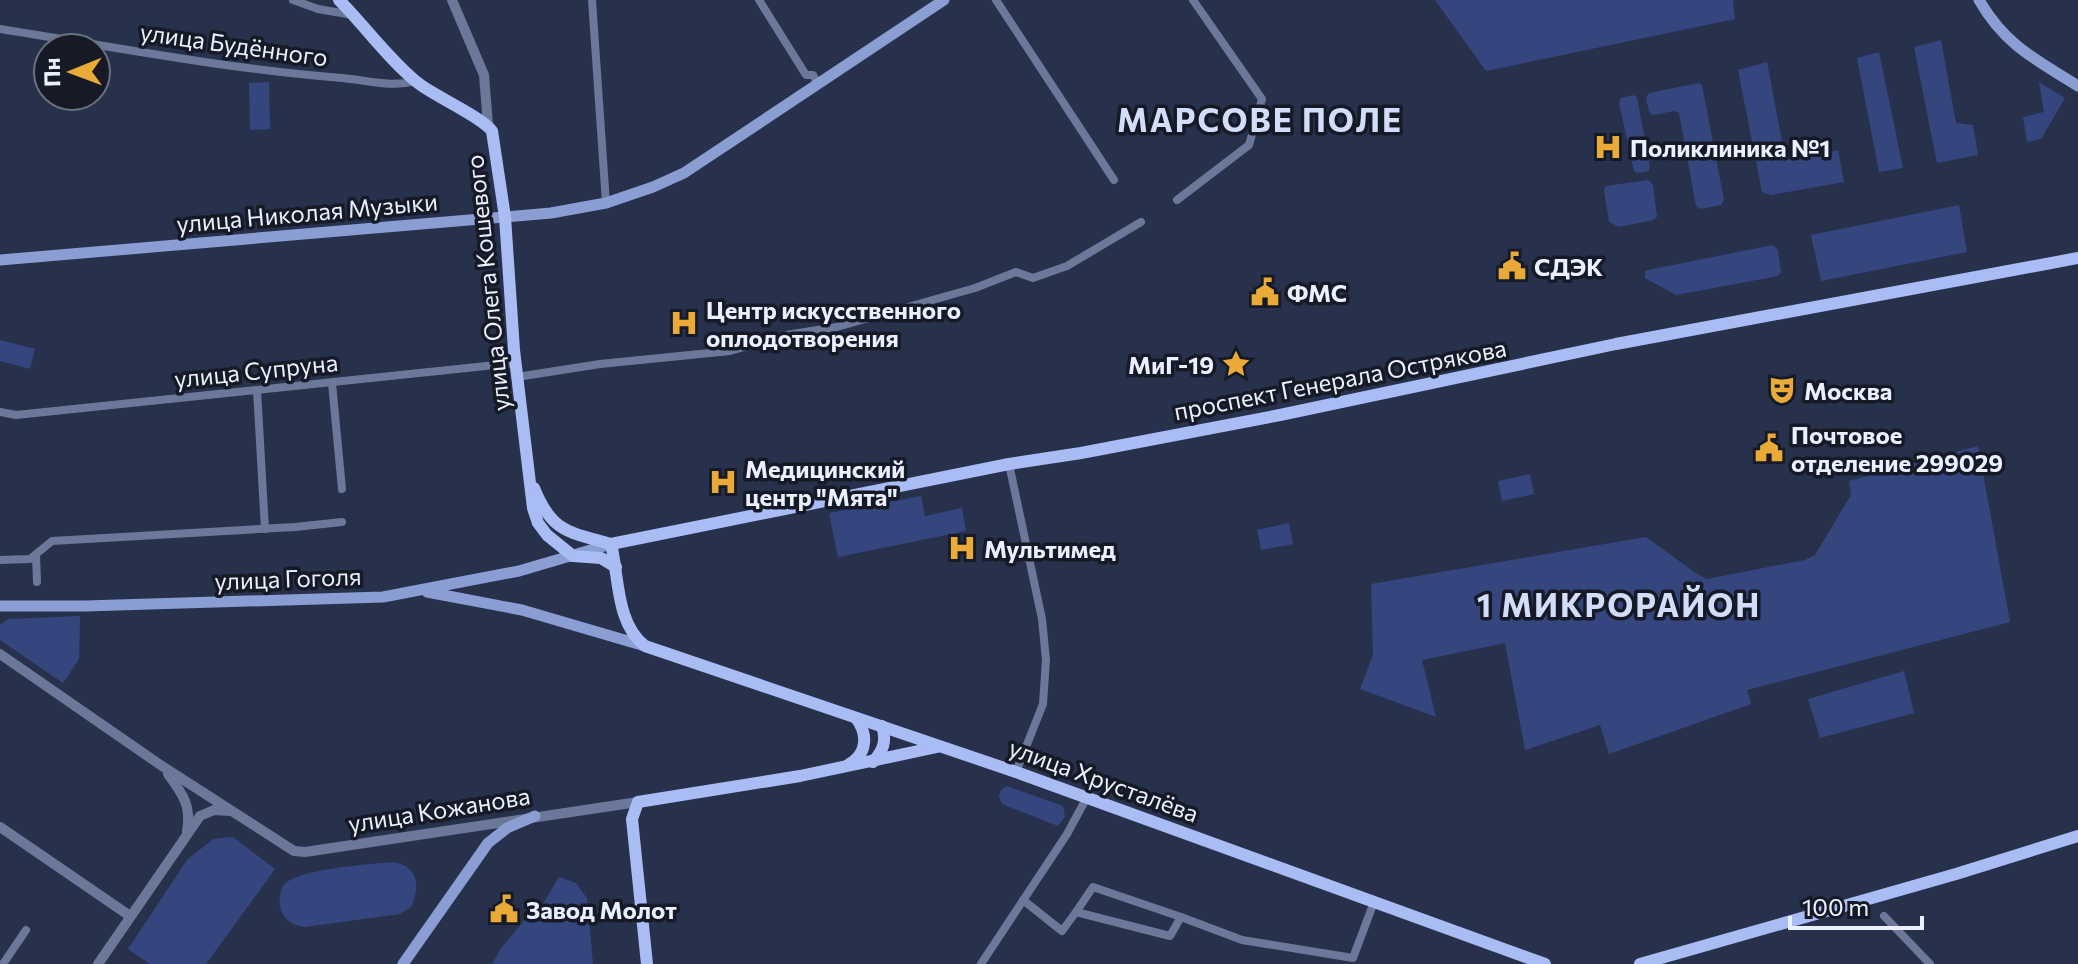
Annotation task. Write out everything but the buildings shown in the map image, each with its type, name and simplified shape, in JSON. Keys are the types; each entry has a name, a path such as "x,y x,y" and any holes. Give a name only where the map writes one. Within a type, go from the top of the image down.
{"main road":[{"path":"339,0 415,81 445,102 488,125"},
{"name":"улица Николая Музыки","path":"0,260 551,213 606,203 684,173 944,0"},
{"path":"1979,0 2008,40 2078,86"},
{"name":"улица Олега Кошевого","path":"488,125 494,138 505,217 515,363 533,508 538,523 547,535 573,556"},
{"name":"проспект Генерала Острякова","path":"611,544 1009,464 1280,415 1616,344 2078,258"},
{"name":"улица Олега Кошевого","path":"529,474 538,498 560,529"},
{"path":"548,563 560,545 560,529 611,544 626,621 636,640 645,646"},
{"name":"улица Гоголя","path":"0,609 18,606 383,597 519,571 611,544"},
{"path":"573,556 601,558 616,567"},
{"name":"улица Хрусталёва","path":"411,592 427,592 522,610 645,646 1016,772 1540,963"},
{"path":"844,767 855,761 862,752 865,740 863,728 856,718"},
{"path":"873,762 884,745 882,726"},
{"name":"улица Кожанова","path":"638,802 873,762 938,747"},
{"path":"638,802 632,819 647,964"},
{"path":"403,964 488,843 507,828 535,816"},
{"path":"1640,964 2078,836"}],"street":[{"path":"293,0 318,9 354,15"},
{"name":"улица Олега Кошевого","path":"452,0 484,75 488,125"},
{"path":"592,0 606,203"},
{"path":"759,0 806,75 813,75 818,84"},
{"path":"996,0 1114,180"},
{"path":"1177,200 1249,145 1262,99 1193,0"},
{"name":"улица Будённого","path":"0,29 277,73 371,80 389,85 415,81"},
{"path":"517,377 600,364 730,351 786,335 837,327 975,288 1016,272 1033,278 1067,266 1141,222"},
{"name":"улица Супруна","path":"0,412 16,415 515,363"},
{"path":"332,383 342,489"},
{"path":"257,390 265,529"},
{"path":"1009,464 1042,619 1046,660 1043,704 1016,772"},
{"path":"0,560 25,560 36,555 45,544 58,540 342,522"},
{"path":"36,555 37,582"},
{"name":"улица Кожанова","path":"0,654 285,847 305,852 638,802"},
{"path":"162,766 187,803 186,837"},
{"path":"981,964 1067,834 1086,799"},
{"path":"623,804 632,819"},
{"path":"98,964 203,814 217,810 233,811"},
{"path":"0,827 130,916"},
{"path":"1023,900 1062,931 1093,887 1242,940 1353,958 1374,902"},
{"path":"1076,912 1170,936 1181,917"},
{"path":"1884,916 1930,964"},
{"path":"3,964 26,930"}],"shaded area":[{"path":"1435,0 1733,0 1735,19 1486,71"},
{"path":"1941,40 1956,123 1973,125 1978,155 1937,163 1914,47"},
{"path":"1879,52 1903,168 1879,172 1857,58"},
{"path":"1767,62 1784,152 1796,160 1838,150 1844,182 1771,195 1762,192 1738,70"},
{"path":"269,82 270,129 250,130 249,83"},
{"path":"2039,82 2065,98 2041,139 2027,142 2023,117 2044,112"},
{"path":"1699,83 1702,85 1724,200 1721,205 1700,209 1696,206 1679,113 1653,115 1649,112 1646,98 1649,93"},
{"path":"1637,97 1650,167 1649,171 1637,173 1634,171 1619,103 1621,98"},
{"path":"1649,180 1653,185 1657,217 1619,227 1609,222 1606,186"},
{"path":"1959,205 1967,252 1821,281 1811,235"},
{"path":"1773,245 1778,250 1781,272 1778,276 1676,295 1645,278 1645,271 1648,270"},
{"path":"0,340 35,349 30,369 0,361"},
{"path":"1978,446 2010,622 1747,690 1751,704 1609,754 1600,725 1525,750 1505,643 1422,660 1436,717 1360,689 1373,655 1371,584 1646,537 1707,579 1805,560 1815,555 1851,495 1849,481"},
{"path":"1530,474 1534,494 1502,501 1498,481"},
{"path":"921,496 925,516 962,508 966,531 838,557 829,513"},
{"path":"1289,523 1293,544 1261,550 1257,530"},
{"path":"80,616 79,659 63,683 0,640 0,625 8,619"},
{"path":"1904,671 1914,713 1820,738 1808,699"},
{"path":"1007,786 1063,806 1065,817 1058,826 1002,804 999,796"},
{"path":"233,837 275,869 206,964 150,964 128,949 187,860 213,839"},
{"path":"393,862 412,872 416,885 411,907 400,914 305,927 290,922 281,910 281,891 290,880 334,868"},
{"path":"559,877 576,883 587,898 593,964 492,964 526,918 538,912"}],"place":[{"name":"Поликлиника №1","path":"1608,147"},
{"name":"СДЭК","path":"1512,266"},
{"name":"ФМС","path":"1265,292"},
{"name":"Центр искусственного оплодотворения","path":"684,323"},
{"name":"МиГ-19","path":"1236,364"},
{"name":"Москва","path":"1782,390"},
{"name":"Почтовое отделение 299029","path":"1769,448"},
{"name":"Медицинский центр \"Мята\"","path":"723,482"},
{"name":"Мультимед","path":"962,548"},
{"name":"Завод Молот","path":"504,909"}],"district":[{"name":"МАРСОВЕ ПОЛЕ","path":"1260,119"},
{"name":"1 МИКРОРАЙОН","path":"1619,604"}]}
